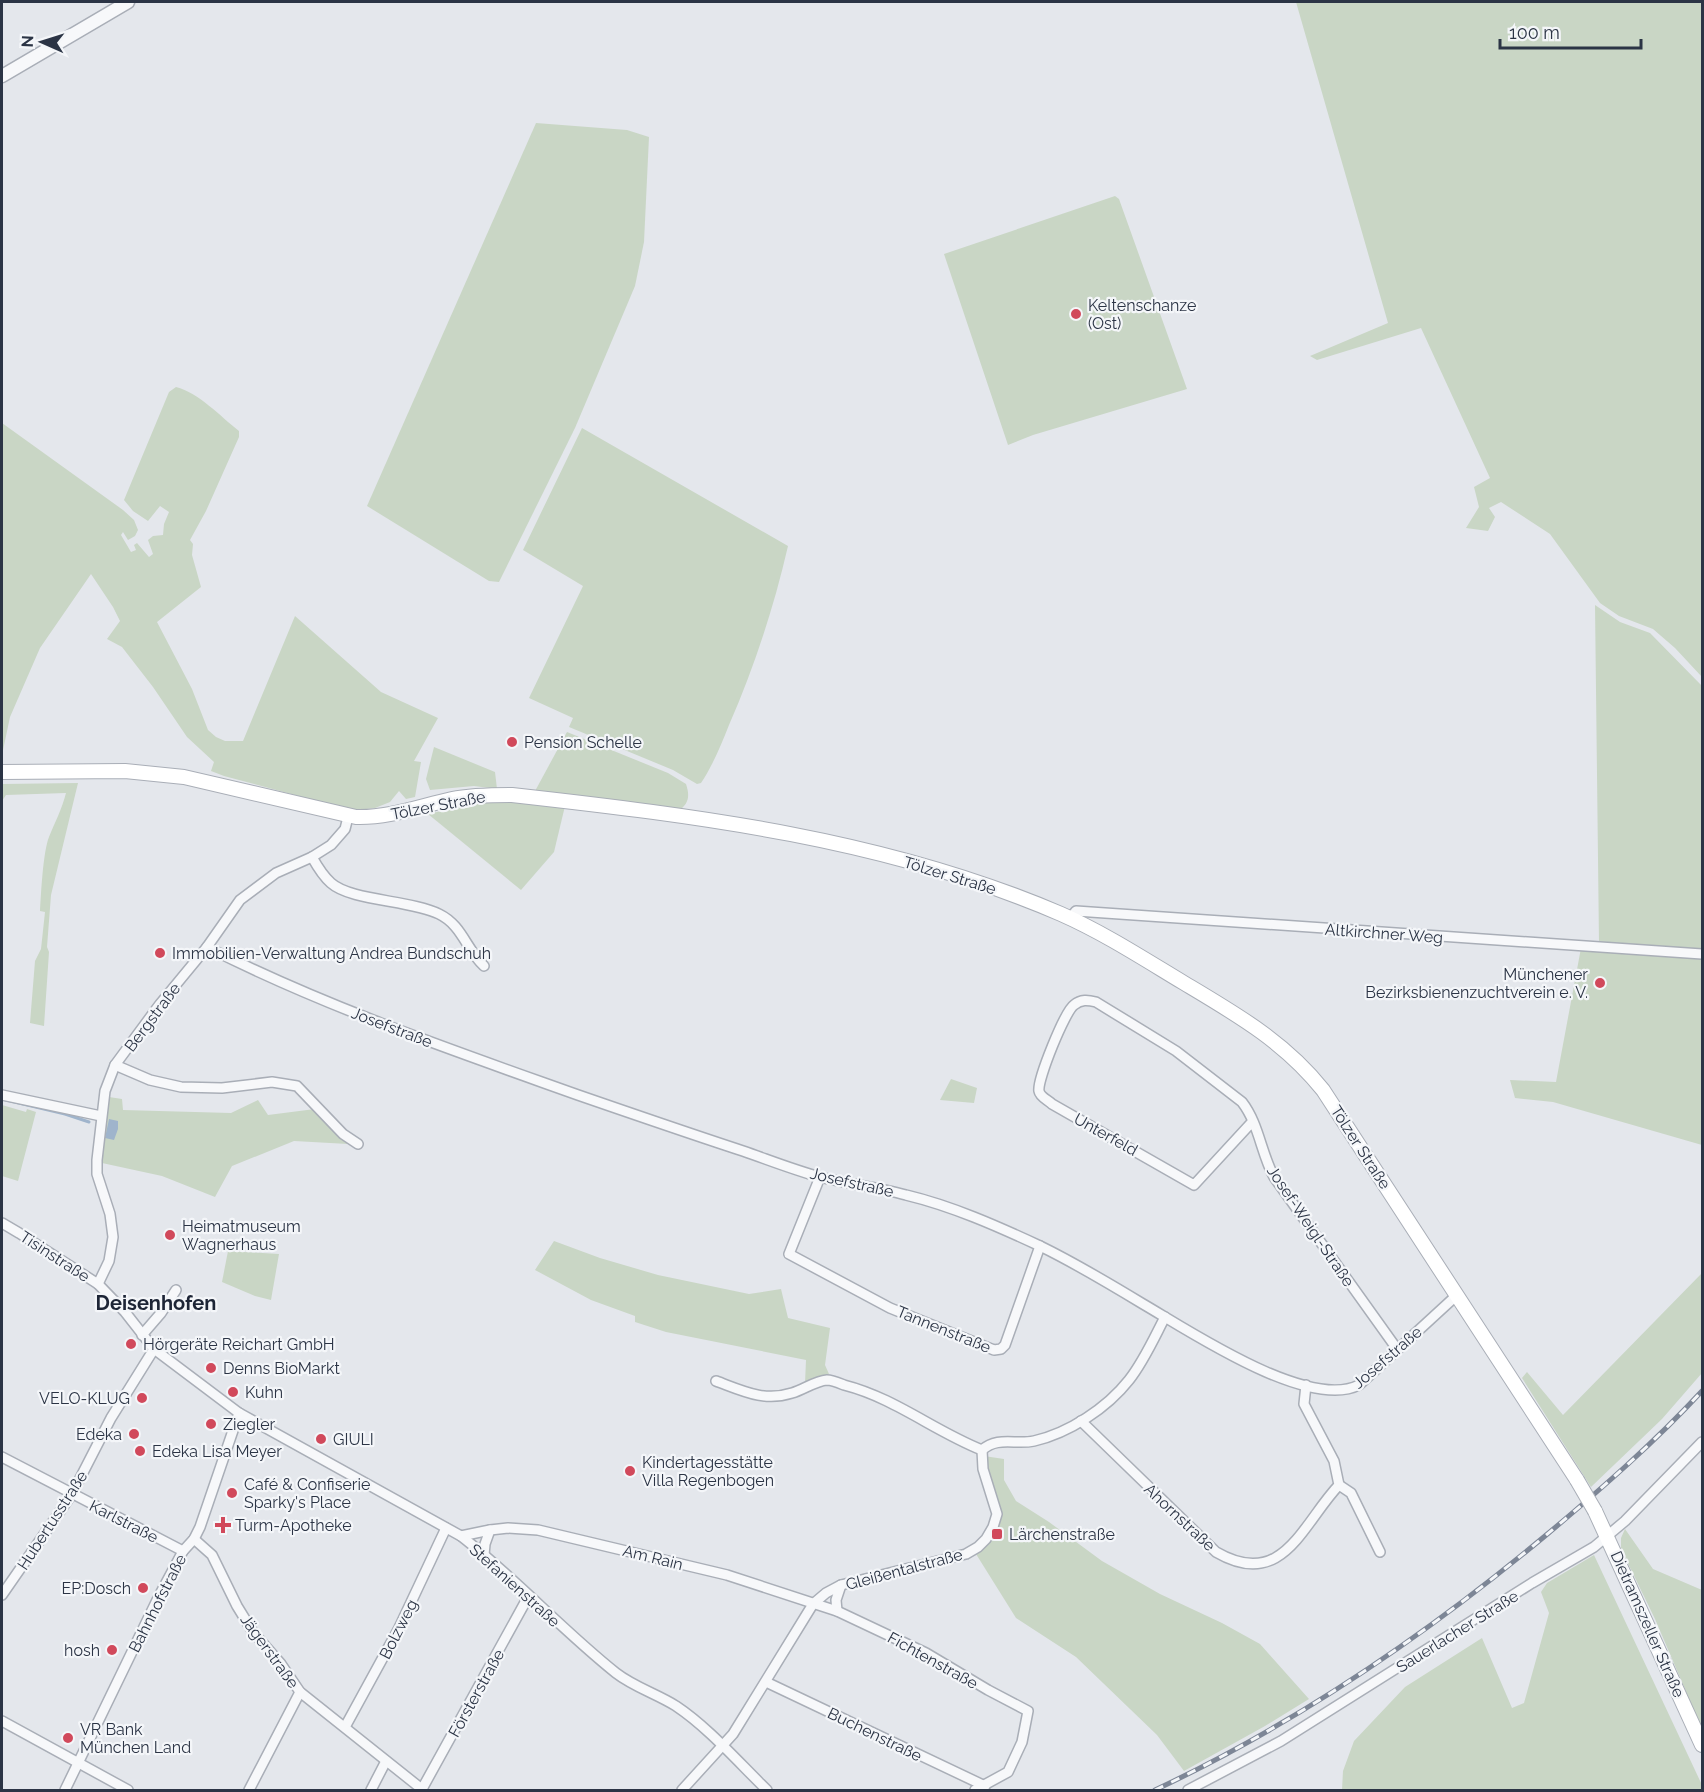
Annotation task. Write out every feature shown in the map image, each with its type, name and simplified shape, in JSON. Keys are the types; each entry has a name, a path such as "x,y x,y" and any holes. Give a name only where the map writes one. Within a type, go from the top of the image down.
{"main road":[{"name":"Tölzer Straße","path":"2,772 125,771 184,777 348,817 380,817 453,799 486,795 513,795 687,816 779,831 870,852 952,874 1009,893 1070,918 1142,957 1244,1018 1291,1054 1323,1090 1577,1480 1607,1536"},
{"name":"Dietramszeller Straße","path":"1607,1536 1702,1745"}],"street":[{"path":"2,76 128,2"},
{"name":"Bergstraße","path":"98,1284 109,1261 113,1237 110,1215 97,1174 97,1147 105,1091 115,1065 240,900 276,873 312,857 339,838 345,829 348,817"},
{"path":"312,857 321,872 333,885 347,892 427,909 448,919 459,929 476,958 484,966"},
{"name":"Altkirchner Weg","path":"1070,918 1076,911 1702,954"},
{"name":"Josefstraße","path":"207,946 296,990 393,1028 649,1120 820,1177 908,1195 974,1218 1040,1246 1101,1279 1232,1357 1269,1373 1306,1385 1323,1389 1349,1390 1359,1385 1397,1348 1458,1295"},
{"name":"Josef-Weigl-Straße","path":"1086,999 1096,1002 1176,1051 1242,1102 1250,1112 1274,1177 1397,1348"},
{"name":"Unterfeld","path":"1086,999 1075,1003 1069,1010 1045,1067 1039,1090 1041,1095 1052,1104 1194,1185 1252,1121"},
{"path":"115,1065 150,1080 181,1087 222,1088 272,1082 297,1086 343,1134 358,1144"},
{"path":"2,1095 101,1116"},
{"name":"Tannenstraße","path":"820,1177 789,1254 891,1308 994,1350 1001,1350 1005,1346 1040,1246"},
{"name":"Tisinstraße","path":"2,1223 98,1284 113,1298 154,1349 239,1413"},
{"path":"142,1335 176,1290"},
{"path":"716,1381 770,1398 827,1380 893,1402 964,1443 982,1450 988,1444 996,1441 1029,1442 1043,1439 1081,1421 1117,1394 1130,1379 1147,1354 1165,1317"},
{"name":"Hubertusstraße","path":"2,1595 72,1494 111,1418 154,1349"},
{"path":"1306,1385 1304,1404 1334,1461 1339,1485 1351,1493 1380,1551"},
{"name":"Stefanienstraße","path":"239,1413 461,1536 618,1675 675,1706 723,1747 767,1791"},
{"name":"Bahnhofstraße","path":"65,1791 80,1764 153,1607 183,1551 194,1539 200,1527 239,1413"},
{"name":"Ahornstraße","path":"1081,1421 1216,1552 1237,1562 1253,1564 1264,1562 1287,1551 1295,1544 1323,1501 1339,1485"},
{"name":"Sauerlacher Straße","path":"1188,1791 1281,1741 1532,1583 1594,1547 1673,1474 1702,1442"},
{"name":"Gleißentalstraße","path":"682,1791 723,1747 813,1604 826,1593 841,1585 966,1554 986,1539 997,1514 983,1468 982,1450"},
{"name":"Karlstraße","path":"2,1457 183,1551"},
{"name":"Bolzweg","path":"345,1727 398,1630 446,1528"},
{"name":"Am Rain","path":"461,1536 508,1528 538,1530 727,1575 813,1604"},
{"path":"484,1555 489,1530"},
{"name":"Jägerstraße","path":"194,1539 212,1556 243,1615 300,1692 422,1790"},
{"path":"837,1611 836,1600 841,1585"},
{"name":"Försterstraße","path":"422,1790 528,1597"},
{"name":"Fichtenstraße","path":"813,1604 837,1611 926,1653 1028,1711 1022,1742 1008,1772 985,1786"},
{"name":"Buchenstraße","path":"766,1682 985,1786"},
{"path":"249,1791 300,1692"},
{"path":"2,1721 128,1791"},
{"path":"370,1791 386,1761"},
{"path":"975,1791 985,1786"}],"green space":[{"path":"1296,2 1702,2 1702,677 1675,648 1653,629 1619,616 1600,603 1550,534 1501,502 1489,508 1495,517 1488,531 1466,528 1479,507 1474,487 1490,478 1421,328 1317,360 1310,356 1388,323"},
{"path":"536,123 627,130 649,137 644,242 635,286 575,428 499,582 489,581 367,506"},
{"path":"1115,196 1119,199 1187,389 1033,435 1008,445 944,254"},
{"path":"176,387 193,394 239,431 239,437 206,511 190,540 193,544 192,555 201,587 157,622 192,689 208,730 225,741 243,741 295,616 381,692 438,718 414,761 421,762 415,797 406,799 399,791 390,802 375,808 357,810 335,808 211,771 214,762 187,737 122,647 107,639 120,621 91,574 40,648 10,717 2,755 2,423 134,520 138,530 135,536 128,540 123,532 121,535 131,552 136,550 134,545 137,543 149,557 153,554 148,540 153,536 163,535 164,524 169,512 160,506 148,521 133,511 124,500 169,392"},
{"path":"582,428 788,546 755,659 720,747 701,783 697,784 673,770 569,727 573,718 529,698 583,586 523,550"},
{"path":"1595,605 1620,622 1650,633 1702,686 1702,949 1599,943"},
{"path":"567,732 668,773 686,784 688,796 686,803 678,811 534,793"},
{"path":"434,747 495,772 497,789 474,786 430,790 426,779"},
{"path":"78,783 51,895 44,1026 30,1023 35,961 41,949 45,912 40,911 43,873 49,837 66,793 6,795 2,801 2,784"},
{"path":"495,799 565,806 554,852 521,890 428,814"},
{"path":"1581,948 1702,958 1702,1145 1553,1102 1515,1098 1510,1080 1556,1082"},
{"path":"951,1079 977,1088 974,1103 940,1100"},
{"path":"109,1097 122,1099 123,1110 231,1113 258,1100 268,1115 315,1109 348,1144 294,1141 232,1166 215,1197 162,1176 102,1163"},
{"path":"2,1105 26,1112 27,1109 36,1112 18,1181 2,1176"},
{"path":"554,1241 600,1258 658,1275 749,1294 781,1289 788,1318 830,1328 825,1365 829,1374 805,1383 806,1360 666,1332 635,1322 635,1316 591,1300 535,1270"},
{"path":"228,1251 279,1254 271,1300 222,1282"},
{"path":"1702,1273 1702,1373 1662,1419 1591,1487 1522,1378 1527,1372 1563,1415"},
{"path":"984,1456 1004,1459 1004,1480 1016,1501 1102,1561 1160,1594 1260,1644 1309,1699 1184,1771 1157,1735 1076,1657 1016,1618 976,1554 988,1541 999,1519 997,1497"},
{"path":"1625,1529 1653,1569 1702,1590 1702,1729 1655,1619 1621,1549 1621,1538"},
{"path":"1594,1555 1702,1785 1702,1790 1342,1790 1343,1771 1354,1741 1405,1687 1482,1638 1512,1708 1524,1703 1549,1613 1541,1592 1547,1583"}],"water":[{"path":"109,1119 118,1121 114,1140 105,1138"}],"waterway":[{"path":"2,1099 89,1122"}],"railway":[{"path":"1155,1790 1309,1707 1454,1608 1500,1573 1606,1484 1646,1448 1702,1391"}],"place":[{"name":"Keltenschanze (Ost)","path":"1076,314"},
{"name":"Pension Schelle","path":"512,742"},
{"name":"Immobilien-Verwaltung Andrea Bundschuh","path":"160,953"},
{"name":"Münchener Bezirksbienenzuchtverein e. V.","path":"1600,983"},
{"name":"Heimatmuseum Wagnerhaus","path":"170,1235"},
{"name":"Hörgeräte Reichart GmbH","path":"131,1344"},
{"name":"Denns BioMarkt","path":"211,1368"},
{"name":"Kuhn","path":"233,1392"},
{"name":"VELO-KLUG","path":"142,1398"},
{"name":"Ziegler","path":"211,1424"},
{"name":"Edeka","path":"134,1434"},
{"name":"GIULI","path":"321,1439"},
{"name":"Edeka Lisa Meyer","path":"140,1451"},
{"name":"Kindertagesstätte Villa Regenbogen","path":"630,1471"},
{"name":"Café & Confiserie Sparky's Place","path":"232,1493"},
{"name":"Turm-Apotheke","path":"223,1525"},
{"name":"Lärchenstraße","path":"997,1534"},
{"name":"EP:Dosch","path":"143,1588"},
{"name":"hosh","path":"112,1650"},
{"name":"VR Bank München Land","path":"68,1738"}],"district":[{"name":"Deisenhofen","path":"156,1303"}]}
